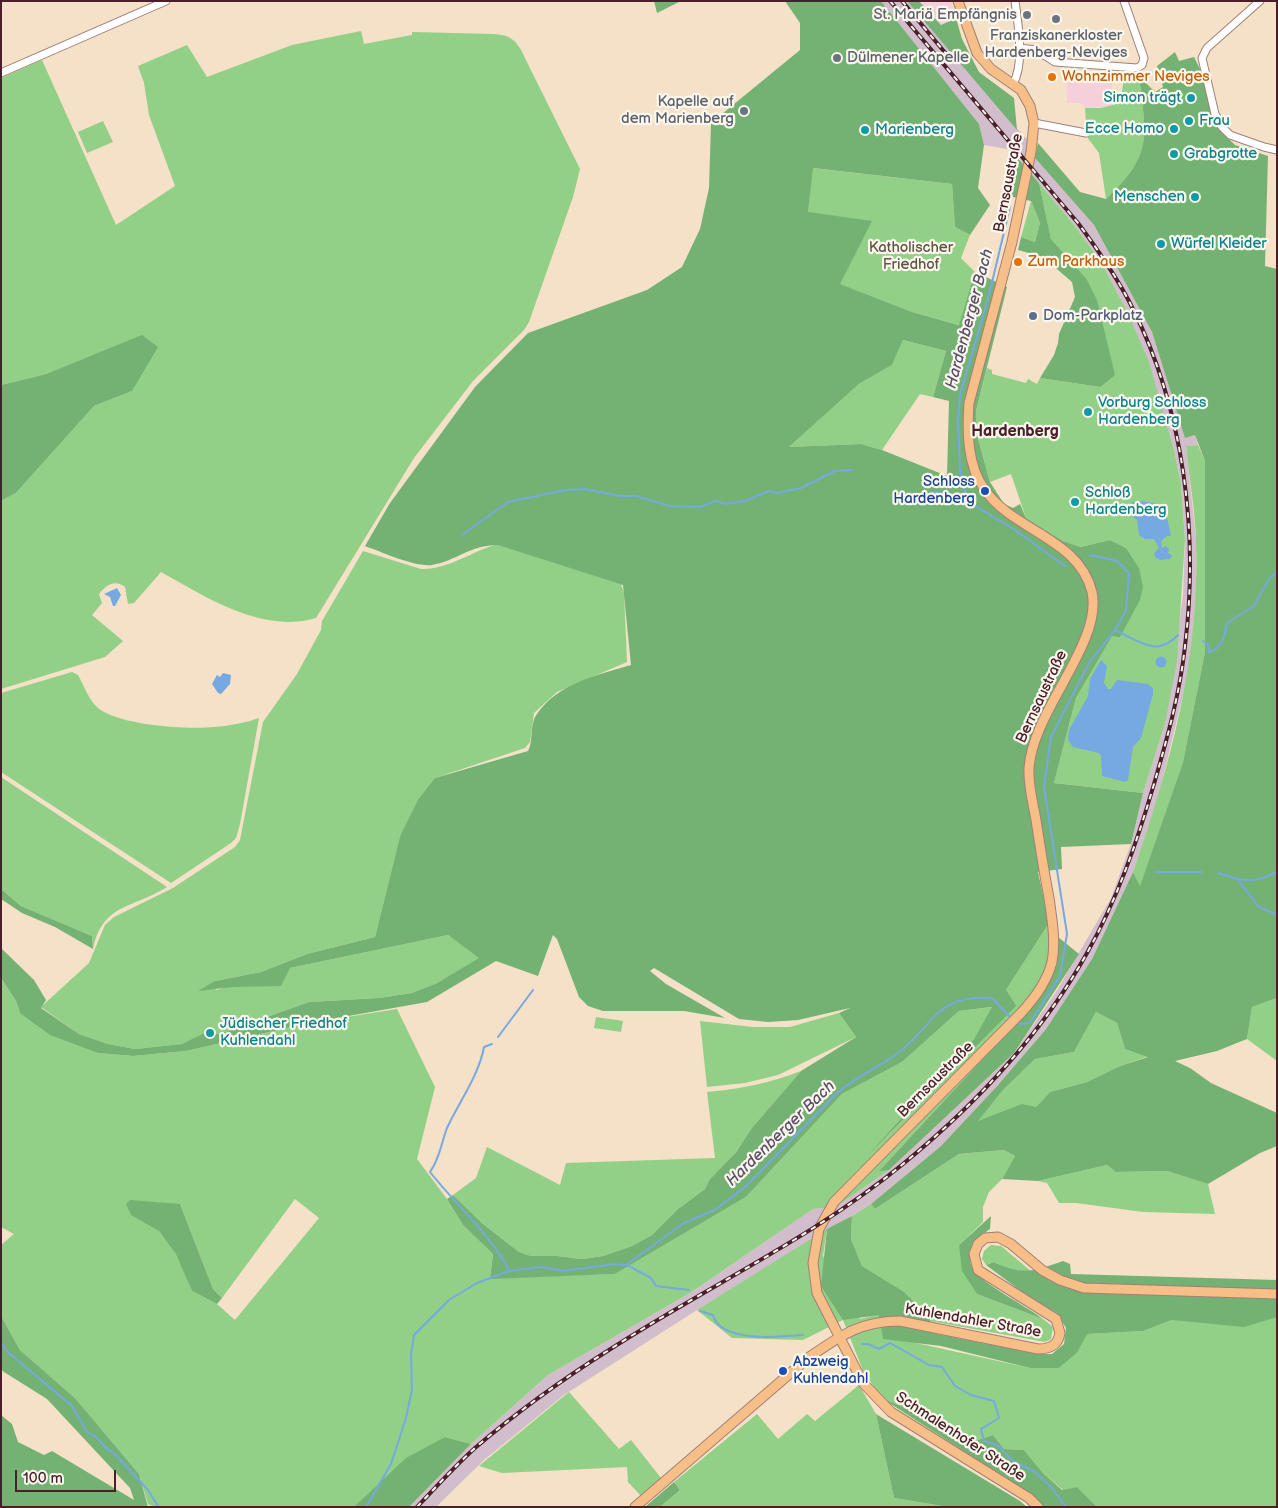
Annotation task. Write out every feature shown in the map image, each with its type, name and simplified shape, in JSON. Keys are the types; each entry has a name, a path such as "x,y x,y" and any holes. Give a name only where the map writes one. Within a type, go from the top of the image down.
{"main road":[{"name":"Bernsaustraße","path":"839,1336 817,1293 813,1264 819,1230 826,1212 1021,1014 1039,991 1048,975 1052,961 1053,922 1029,782 1031,753 1044,720 1090,627 1093,613 1092,592 1085,574 1064,550 999,507 985,491 974,467 968,425 972,391 1012,242 1031,152 1034,123 1026,99 1014,84 991,69 980,58 969,36 958,1"},
{"name":"Kuhlendahler Straße","path":"635,1507 808,1358 839,1336 870,1323 900,1321 1038,1348 1049,1348 1054,1345 1060,1333 1056,1319 978,1270 974,1254 975,1249 985,1238 991,1236 1004,1239 1034,1265 1052,1276 1084,1288 1277,1294"},
{"name":"Schmalenhofer Straße","path":"839,1336 863,1383 892,1412 1029,1498 1038,1507"}],"street":[{"path":"1,73 166,1"},
{"path":"1014,84 1018,70 1019,48 1015,1"},
{"path":"1019,48 1036,50 1048,60 1061,64 1137,68 1142,65 1144,58 1124,1"},
{"path":"1260,1 1207,48 1202,58 1215,114 1222,127 1230,135 1264,148 1277,150"},
{"name":"Bernsaustraße","path":"1034,123 1086,133"}],"shaded area":[{"path":"881,1 907,1 1036,150 1035,158 1094,225 1152,332 1185,437 1195,435 1198,445 1186,446 1196,539 1196,595 1190,666 1158,798 1133,872 1092,959 1046,1029 998,1085 941,1146 871,1204 697,1310 564,1395 484,1460 436,1507 409,1507 471,1444 548,1375 690,1293 813,1209 836,1207 889,1170 1014,1053 1056,992 1111,898 1131,844 1143,793 1165,724 1183,595 1185,540 1181,484 1174,450 1148,362 1127,311 1101,262 1074,225 1012,150 984,145 979,124"},
{"path":"919,1 951,1 956,18 941,25"},
{"path":"1066,70 1111,72 1113,106 1085,108 1081,103 1067,103"}],"green space":[{"path":"654,1 681,1 657,13"},
{"path":"785,1 881,1 979,124 984,145 978,188 990,205 970,235 955,227 952,184 813,168 808,212 872,221 840,284 912,312 959,325 975,272 1007,287 976,411 977,435 990,482 1004,504 1013,508 1020,504 1026,518 1063,541 1080,547 1110,540 1126,548 1139,568 1143,587 1140,600 1120,637 1112,636 1076,698 1054,783 1143,793 1131,844 1061,847 1062,869 1038,872 1049,923 1006,990 1016,1006 867,1156 974,1039 992,1007 959,1011 902,1062 842,1094 746,1197 615,1274 490,1279 493,1254 463,1225 447,1199 453,1195 483,1224 519,1252 531,1256 557,1256 582,1259 603,1256 632,1246 652,1235 678,1209 705,1189 710,1179 737,1151 751,1129 801,1071 856,1037 839,1013 850,1008 798,1020 768,1022 739,1019 654,968 650,971 666,984 725,1018 684,1011 603,1011 588,1006 579,997 557,939 553,935 538,976 496,961 427,1002 309,1023 186,1051 133,1056 98,1053 50,1035 20,1013 16,1001 1,978 1,948 34,980 46,1000 41,1008 79,1034 108,1044 135,1049 182,1044 202,1034 219,1034 309,1002 379,998 412,993 437,983 479,958 448,935 290,968 281,986 232,987 198,991 215,981 261,972 307,954 375,937 400,836 418,800 435,778 528,751 535,718 546,703 567,688 580,682 631,665 623,585 498,545 471,550 432,565 416,564 365,546 390,503 475,387 528,333 647,290 682,267 700,229 709,188 711,123 800,50 800,23","holes":["903,340 946,351 933,397 949,401 947,476 882,450 861,444 789,447 859,384 892,365"]},
{"path":"907,1 919,1 941,25 956,18 962,39 979,72 1014,98 1017,130"},
{"path":"361,31 364,44 412,35 412,32 499,34 513,40 521,50 580,169 573,197 529,322 524,330 473,381 414,458 316,618 296,622 275,621 255,617 216,602 161,572 134,603 128,604 125,587 118,583 111,584 99,594 102,603 92,615 123,641 105,657 1,689 1,501 16,493 94,406 132,391 142,336 46,374 1,385 1,78 42,60 116,225 175,186 149,115 144,83 138,66 187,45 207,77 292,45"},
{"path":"1175,52 1179,61 1194,57 1209,87 1223,133 1235,145 1268,156 1265,266 1277,269 1277,998 1252,1007 1247,1039 1217,1051 1175,1061 1190,1068 1211,1083 1277,1113 1277,1146 1260,1153 1208,1184 1167,1171 1116,1172 1107,1165 1038,1181 1002,1179 1015,1156 1004,1150 959,1154 875,1209 871,1204 941,1146 998,1085 1046,1029 1092,959 1133,872 1140,886 1183,762 1205,652 1205,461 1195,435 1185,438 1152,332 1094,225 1035,158 1038,143 1080,192 1106,199 1132,169 1139,156 1143,143 1144,114 1139,76 1155,92 1163,87 1157,66","holes":["1096,1012 1117,1023 1125,1049 1148,1057 1120,1066 1087,1082 1050,1092 1036,1107 1022,1104 978,1121 1003,1090 1035,1059 1074,1052"]},
{"path":"1125,72 1139,76 1144,114 1143,143 1132,169 1106,199 1099,153 1087,137 1085,108 1101,108 1120,103"},
{"path":"103,121 113,142 87,153 78,132"},
{"path":"1011,150 1039,183 1051,239 1086,278 1097,300 1115,375 1100,387 1040,378 1054,355 1059,334 1075,297 1072,282 1043,257 1018,250 1021,237 1035,242 1040,223 1031,201 1004,195"},
{"name":"Katholischer Friedhof","path":"812,168 952,184 955,227 970,235 961,258 975,272 960,325 912,312 839,284 808,212"},
{"path":"1039,183 1074,225 1101,262 1127,311 1149,362 1174,450 1181,484 1185,540 1177,661 1165,724 1143,793 1054,783 1076,698 1112,635 1126,548 1110,540 1079,547 1063,541 1026,518 1011,474 990,482 977,435 976,411 987,368 992,370 992,374 1026,383 1028,379 1037,384 1040,378 1100,387 1086,278 1051,239"},
{"path":"1031,201 1040,223 1035,242 1021,237"},
{"path":"142,335 158,347 132,391 94,406 16,493 1,501 1,385 46,374"},
{"path":"903,340 946,351 933,397 920,394 882,450 861,444 789,447 859,384 892,365"},
{"path":"1198,445 1205,461 1205,652 1183,762 1140,887 1133,872 1171,750 1188,668 1196,584 1196,541 1186,446"},
{"path":"498,544 621,584 624,593 627,662 557,692 534,713 530,742 525,748 435,778 400,836 375,937 307,954 261,972 215,981 216,990 290,968 448,935 480,958 437,983 412,993 379,998 309,1002 219,1034 202,1034 183,1044 135,1049 108,1044 79,1034 41,1007 89,963 105,925 114,917 173,888 235,847 240,840 263,722 297,674 321,630 322,621 363,551 421,569 441,566"},
{"path":"72,672 78,675 89,697 98,708 121,719 171,727 202,728 231,725 259,718 240,824 236,838 231,843 171,883 1,772 1,693"},
{"path":"1,777 167,887 112,915 104,923 93,949 92,936 21,906 1,889"},
{"path":"1,889 21,906 92,936 93,949 55,927 22,913 1,899"},
{"path":"1049,923 1058,937 1042,995 880,1170 889,1170 836,1207 813,1209 690,1293 548,1375 471,1444 445,1437 354,1507 154,1507 148,1504 139,1474 75,1398 20,1350 1,1316 1,1245 14,1234 1,1227 1,978 16,1001 20,1013 98,1053 133,1056 186,1051 309,1023 397,1009 435,1087 417,1159 447,1199 463,1225 493,1254 490,1278 615,1274 746,1197 842,1094 902,1062 959,1011 993,1007 974,1039 882,1141 975,1046 1006,990","holes":["295,1199 319,1218 235,1320 217,1304 192,1291 177,1254 159,1231 180,1204 213,1289 222,1298"]},
{"path":"1058,937 1079,954 1014,1053 889,1170 879,1171 1042,995"},
{"path":"1277,998 1277,1061 1247,1039 1252,1007"},
{"path":"1096,1012 1117,1023 1125,1049 1149,1056 1120,1066 1087,1082 1050,1092 1036,1107 977,1121 1003,1090 1035,1059 1074,1052"},
{"path":"839,1013 856,1037 778,1075 745,1083 707,1087 700,1021 753,1027 790,1027"},
{"path":"596,1017 623,1021 621,1032 594,1028"},
{"path":"801,1071 751,1129 737,1151 710,1179 705,1189 678,1209 652,1235 632,1246 603,1256 582,1259 557,1256 531,1256 519,1252 483,1224 453,1195 476,1178 487,1147 560,1185 566,1163 715,1158 707,1092 755,1085"},
{"path":"1004,1150 1015,1156 1002,1179 989,1192 983,1207 983,1222 959,1245 977,1294 1043,1319 1053,1327 1051,1339 1045,1342 930,1321 903,1291 862,1266 851,1239 852,1216 871,1204 875,1209 959,1154"},
{"path":"1107,1165 1117,1172 1167,1171 1208,1184 1215,1214 1143,1212 1076,1203 1059,1203 1047,1183 1038,1181"},
{"path":"130,1200 180,1204 213,1289 222,1298 217,1304 192,1291 176,1254 159,1231 131,1215 126,1204"},
{"path":"852,1216 851,1239 862,1266 903,1291 927,1315 937,1334 1037,1354 1052,1354 1064,1344 1066,1328 1057,1313 1029,1297 986,1265 994,1262 1013,1269 1029,1270 1063,1261 1070,1264 1071,1274 1277,1280 1277,1317 1244,1327 1172,1320 1143,1331 1087,1334 1077,1353 1059,1368 1030,1368 941,1346 883,1339 879,1315 843,1320 821,1286 827,1229"},
{"path":"991,1216 990,1229 976,1242 971,1253 971,1266 981,1278 1043,1319 977,1294 962,1271 959,1245"},
{"path":"827,1229 823,1256 860,1319 879,1314 916,1343 1030,1368 1059,1368 1077,1353 1086,1334 1143,1331 1172,1320 1277,1317 1277,1507 1097,1507 1077,1487 1063,1490 1043,1473 1024,1450 1004,1449 993,1435 978,1440 954,1431 926,1415 883,1399 864,1373 843,1320 803,1340 732,1338 697,1310"},
{"path":"991,1245 1001,1246 1032,1272 1011,1270 994,1262 986,1265 982,1259 984,1251"},
{"path":"1,1316 20,1350 75,1398 139,1474 148,1507 1,1507 1,1415 12,1424 18,1442 44,1455 52,1451 134,1500 130,1488 47,1399 1,1369"},
{"path":"859,1385 876,1414 894,1498 948,1507 660,1507 680,1490 674,1482 757,1414 778,1439 807,1414 815,1421"},
{"path":"569,1392 619,1449 631,1440 661,1478 641,1496 628,1482 627,1467 502,1473 479,1466"},
{"path":"883,1399 926,1415 954,1431 978,1440 993,1435 1004,1449 1024,1450 1043,1473 1062,1490 1077,1487 1097,1507 1044,1507 1018,1486"},
{"path":"876,1414 1027,1507 948,1507 894,1498"},
{"path":"445,1437 471,1444 409,1507 354,1507 406,1458"},
{"path":"674,1482 680,1490 660,1507 645,1507"}],"water":[{"path":"1141,501 1160,504 1165,508 1171,536 1167,536 1161,541 1162,548 1166,546 1169,549 1168,553 1172,555 1170,559 1160,560 1155,557 1154,553 1159,548 1154,539 1145,539 1139,535 1137,520 1129,509 1132,502"},
{"path":"117,588 121,595 115,606 113,606 110,597 104,594"},
{"path":"1161,656 1167,662 1161,668 1155,662"},
{"path":"1101,660 1107,666 1104,683 1108,689 1111,689 1117,680 1148,684 1153,688 1141,738 1133,747 1128,780 1125,782 1102,776 1101,756 1099,753 1073,747 1068,740 1069,730 1088,696 1090,679"},
{"path":"223,673 231,675 230,684 221,694 218,693 212,684 217,675 220,677"}],"waterway":[{"name":"Hardenberger Bach","path":"1010,207 989,295 960,395 958,420 960,470 963,487 972,504 1015,530 1065,566"},
{"path":"462,535 508,502 566,490 585,489 620,496 636,496 670,506 700,507 716,501 725,504 745,501 769,491 777,493 801,488 835,471 852,470"},
{"path":"932,492 969,497"},
{"name":"Hardenberger Bach","path":"1017,1022 1021,1024 1030,1023 1060,976 1067,934 1044,787 1051,737 1089,663 1115,630 1126,611 1129,573 1117,561 1090,555"},
{"path":"1203,641 1208,645 1209,652 1217,648 1224,637 1227,623 1254,606 1269,579 1277,572"},
{"path":"1115,630 1147,645 1155,646 1170,642 1178,635"},
{"path":"1155,872 1202,872"},
{"path":"1237,879 1258,879 1277,872"},
{"path":"1218,873 1237,879 1259,907 1277,915"},
{"path":"498,1037 533,990"},
{"name":"Hardenberger Bach","path":"366,1507 391,1464 406,1418 412,1390 411,1355 414,1335 449,1300 477,1283 509,1271 541,1267 563,1271 614,1264 626,1265 684,1223 715,1210 745,1187 836,1094 907,1046 945,1007 972,998 992,998 1011,1018"},
{"path":"492,1044 484,1047 478,1068 447,1128 438,1156 430,1172 482,1231 509,1270"},
{"path":"627,1265 651,1278 656,1286 689,1290"},
{"path":"700,1311 713,1315 718,1324 727,1330 739,1334 767,1337 803,1335"},
{"path":"1,1343 9,1353 72,1406 87,1432 96,1437 108,1450 114,1453 148,1490 158,1506"},
{"path":"862,1344 868,1344 879,1349 890,1343 929,1365 942,1367 955,1386 971,1395 994,1401 999,1418 981,1429 984,1441 997,1445 1014,1462 1034,1471 1051,1487 1066,1507"}],"railway":[{"path":"417,1507 475,1448 540,1396 646,1327 796,1239 869,1191 956,1118 1028,1040 1069,983 1098,933 1117,892 1147,806 1164,750 1176,698 1183,664 1189,603 1188,516 1175,430 1164,388 1150,347 1132,307 1114,274 1093,243 890,1"},
{"path":"902,1 947,55"}],"place":[{"name":"St. Mariä Empfängnis","path":"1027,15"},
{"name":"Franziskanerkloster Hardenberg-Neviges","path":"1056,19"},
{"name":"Dülmener Kapelle","path":"837,58"},
{"name":"Wohnzimmer Neviges","path":"1052,77"},
{"name":"Simon trägt","path":"1191,98"},
{"name":"Kapelle auf dem Marienberg","path":"744,111"},
{"name":"Frau","path":"1189,121"},
{"name":"Ecce Homo","path":"1174,129"},
{"name":"Marienberg","path":"865,130"},
{"name":"Grabgrotte","path":"1174,154"},
{"name":"Menschen","path":"1195,197"},
{"name":"Würfel Kleider","path":"1161,244"},
{"name":"Zum Parkhaus","path":"1018,262"},
{"name":"Dom-Parkplatz","path":"1033,316"},
{"name":"Vorburg Schloss Hardenberg","path":"1088,412"},
{"name":"Schloss Hardenberg","path":"985,491"},
{"name":"Schloß Hardenberg","path":"1075,502"},
{"name":"Jüdischer Friedhof Kuhlendahl","path":"210,1033"},
{"name":"Abzweig Kuhlendahl","path":"783,1371"}],"district":[{"name":"Hardenberg","path":"1015,432"}]}
